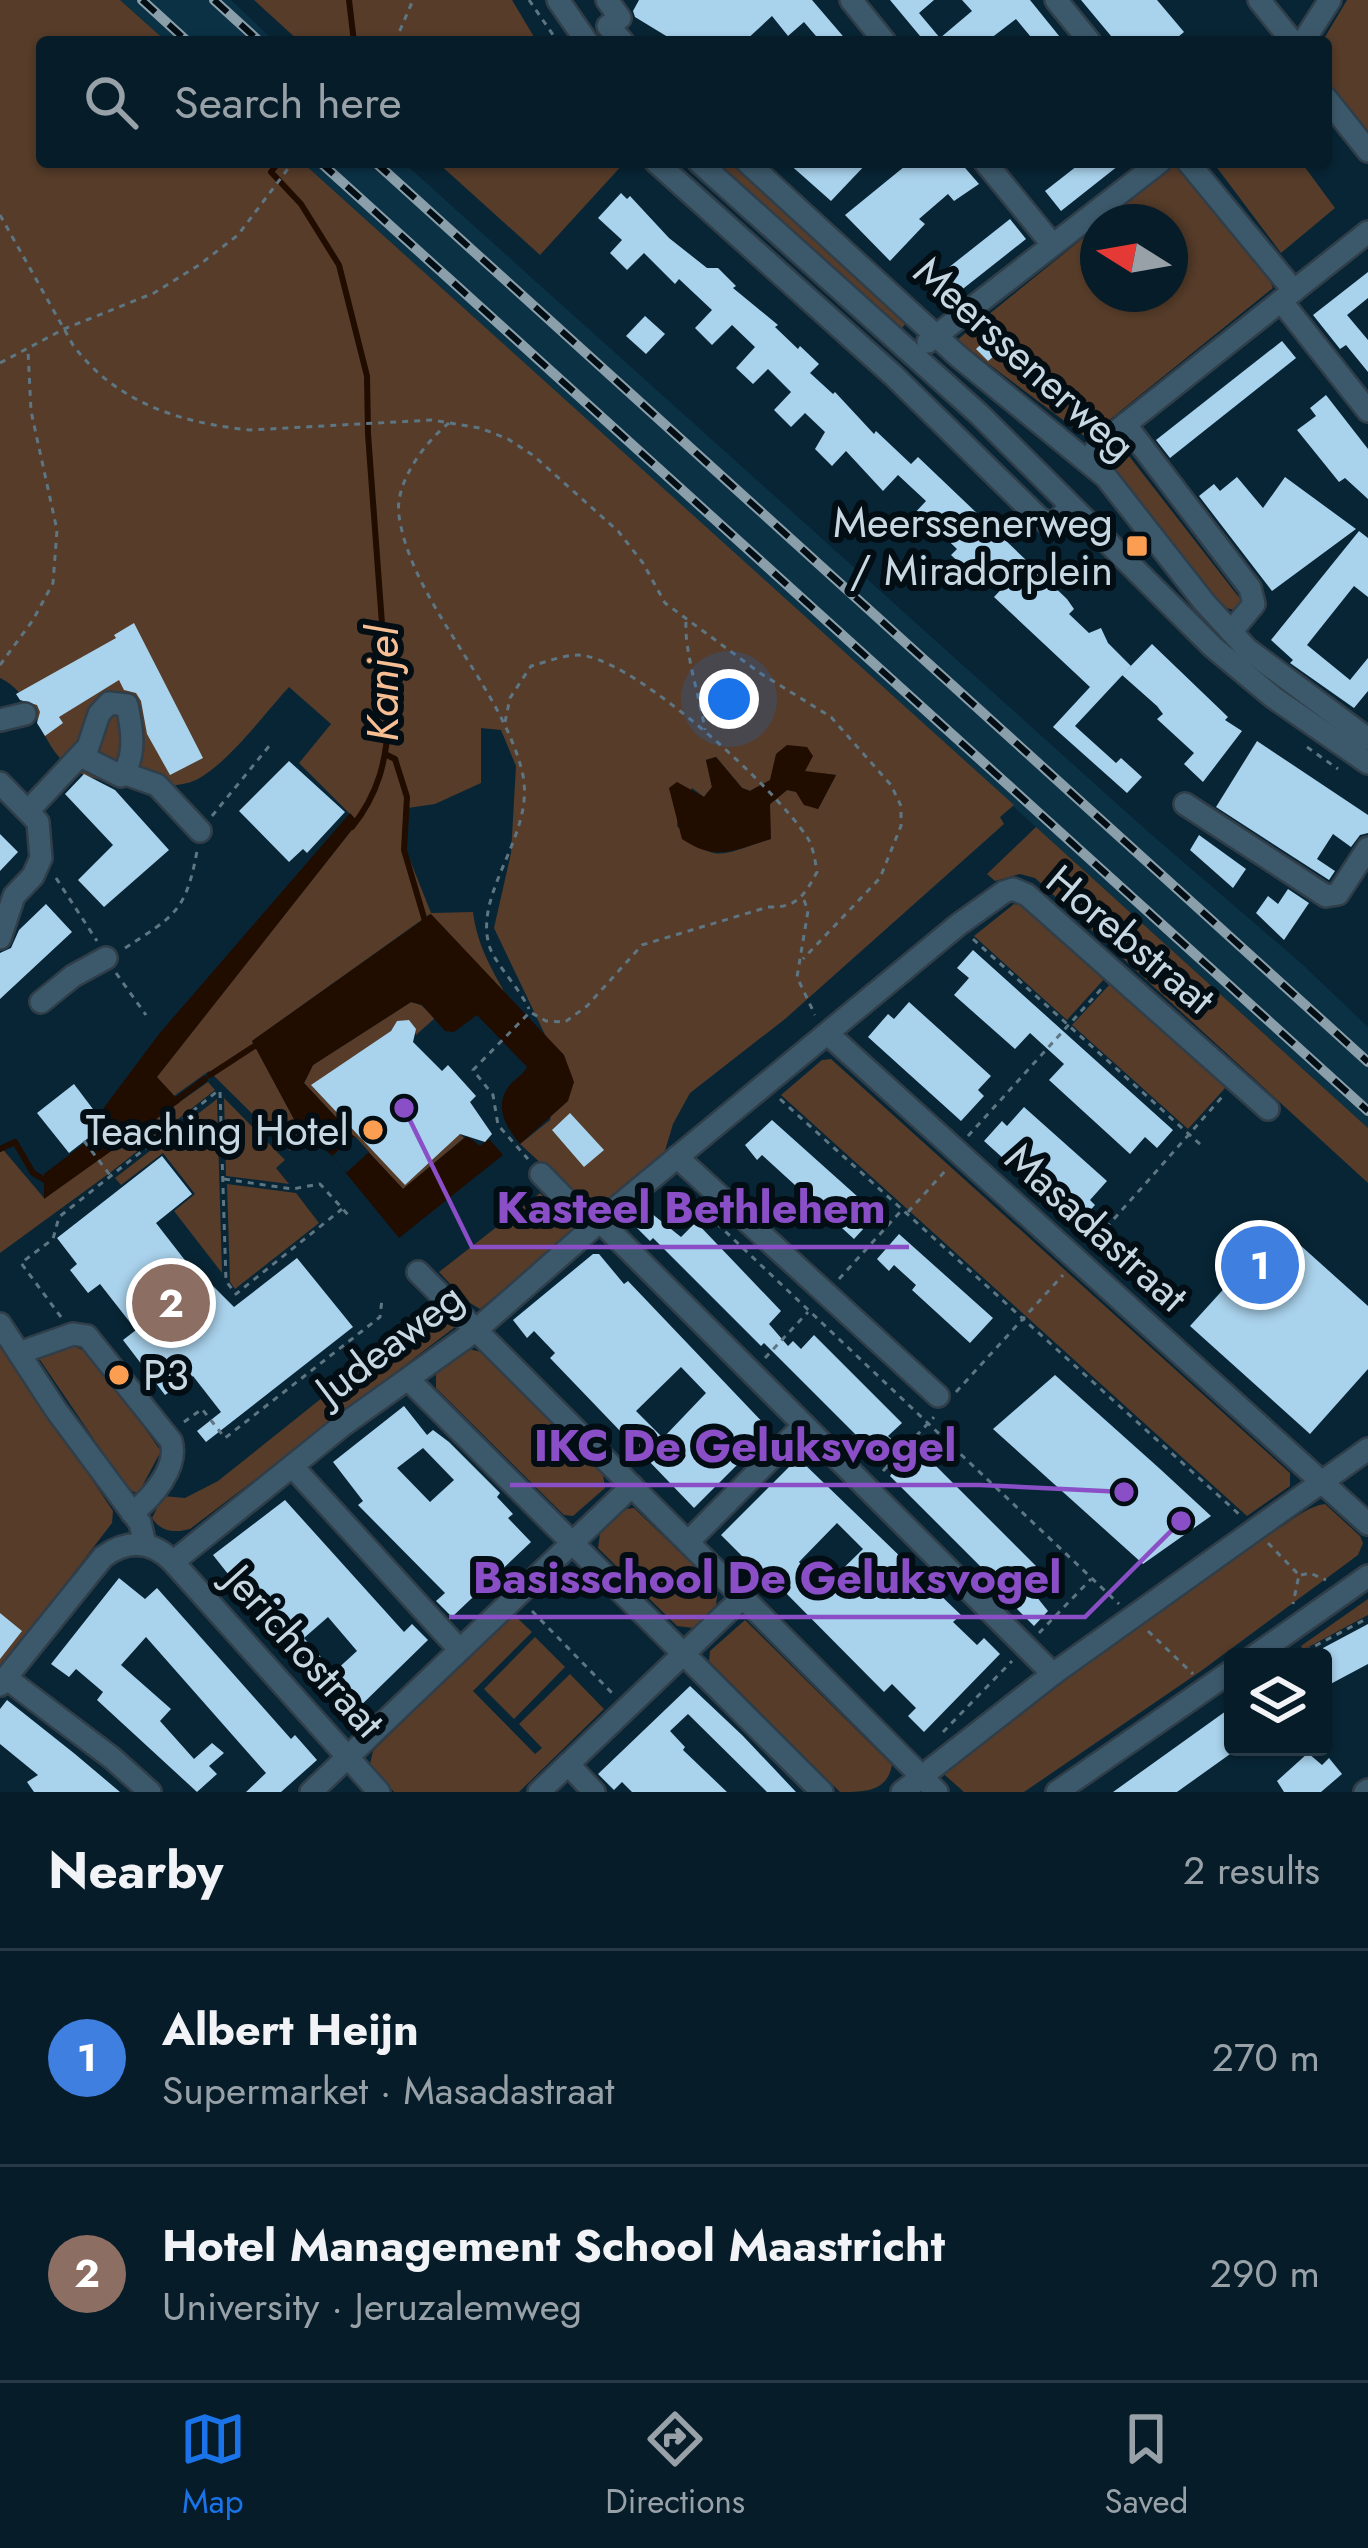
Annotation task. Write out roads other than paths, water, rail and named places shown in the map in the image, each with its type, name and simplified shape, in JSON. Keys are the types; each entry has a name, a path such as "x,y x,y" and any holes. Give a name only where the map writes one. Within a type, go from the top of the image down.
{"street":[{"path":"558,0 583,36"},
{"path":"607,0 620,18 615,34"},
{"path":"851,0 880,36"},
{"path":"1056,0 1085,36"},
{"path":"1258,0 1288,36"},
{"path":"1308,36 1330,0"},
{"path":"1332,106 1368,151"},
{"name":"Meerssenerweg","path":"663,168 893,375 1039,518 1053,522 1071,506"},
{"name":"Meerssenerweg","path":"706,168 916,354 1213,647 1287,708 1368,763"},
{"name":"Meerssenerweg","path":"754,168 995,388 1112,483 1231,632 1307,697 1368,739"},
{"path":"990,168 1052,244"},
{"path":"916,354 1152,168"},
{"path":"1192,168 1368,411"},
{"path":"1087,460 1125,424 1368,232"},
{"name":"Meerssenerweg","path":"1125,424 1250,588 1254,604 1231,632"},
{"path":"28,811 88,747 99,714 109,703 127,705 133,731 129,766 121,776 81,756"},
{"path":"0,720 25,714"},
{"path":"123,772 158,785 200,831"},
{"path":"0,783 38,822 40,858 32,876 10,888 0,938"},
{"path":"1185,804 1326,896 1338,894 1368,848"},
{"name":"Horebstraat","path":"829,1035 958,925 997,896 1020,891 1268,1109"},
{"path":"41,1002 106,958"},
{"name":"Judeaweg","path":"173,1562 292,1466 475,1331 600,1221 829,1035"},
{"name":"Masadastraat","path":"829,1035 1368,1524"},
{"path":"677,1157 938,1396"},
{"path":"542,1174 576,1210 600,1221 1053,1673"},
{"path":"418,1271 929,1784"},
{"path":"0,1324 132,1513 146,1535 145,1544"},
{"path":"19,1353 74,1334 91,1340 166,1435 174,1450 172,1459 148,1502 132,1513"},
{"path":"409,1379 822,1792"},
{"path":"688,1542 804,1425"},
{"path":"902,1792 929,1784 1053,1673 1368,1449"},
{"path":"292,1466 459,1649"},
{"path":"310,1792 632,1486"},
{"path":"150,1792 112,1758 3,1681 103,1557 122,1545 145,1544 173,1562"},
{"name":"Jerichostraat","path":"173,1562 379,1792"},
{"path":"1266,1648 1368,1576"},
{"path":"539,1792 742,1598"},
{"path":"1058,1792 1224,1676"},
{"path":"568,1764 594,1792"}],"waterway":[{"name":"Kanjel","path":"349,0 353,36"},
{"name":"Kanjel","path":"274,168 271,172 301,204 339,265 367,376 389,719 380,776 352,827"},
{"path":"387,755 395,759 407,797 404,850 425,921"},
{"path":"210,1075 256,1045 262,1046"},
{"path":"174,1102 205,1079"},
{"name":"Kanjel","path":"0,1149 15,1142 33,1173 48,1182"}],"railway":[{"path":"142,0 181,36"},
{"path":"214,0 253,36"},
{"path":"327,168 1368,1111"},
{"path":"382,168 1368,1062"}],"place":[{"name":"Meerssenerweg / Miradorplein","path":"1137,546"},
{"name":"Kasteel Bethlehem","path":"404,1108"},
{"name":"Teaching Hotel","path":"373,1130"},
{"name":"Albert Heijn","path":"1260,1265"},
{"name":"Hotel Management School Maastricht","path":"171,1303"},
{"name":"P3","path":"119,1375"},
{"name":"IKC De Geluksvogel","path":"1124,1492"},
{"name":"Basisschool De Geluksvogel","path":"1181,1521"}]}
